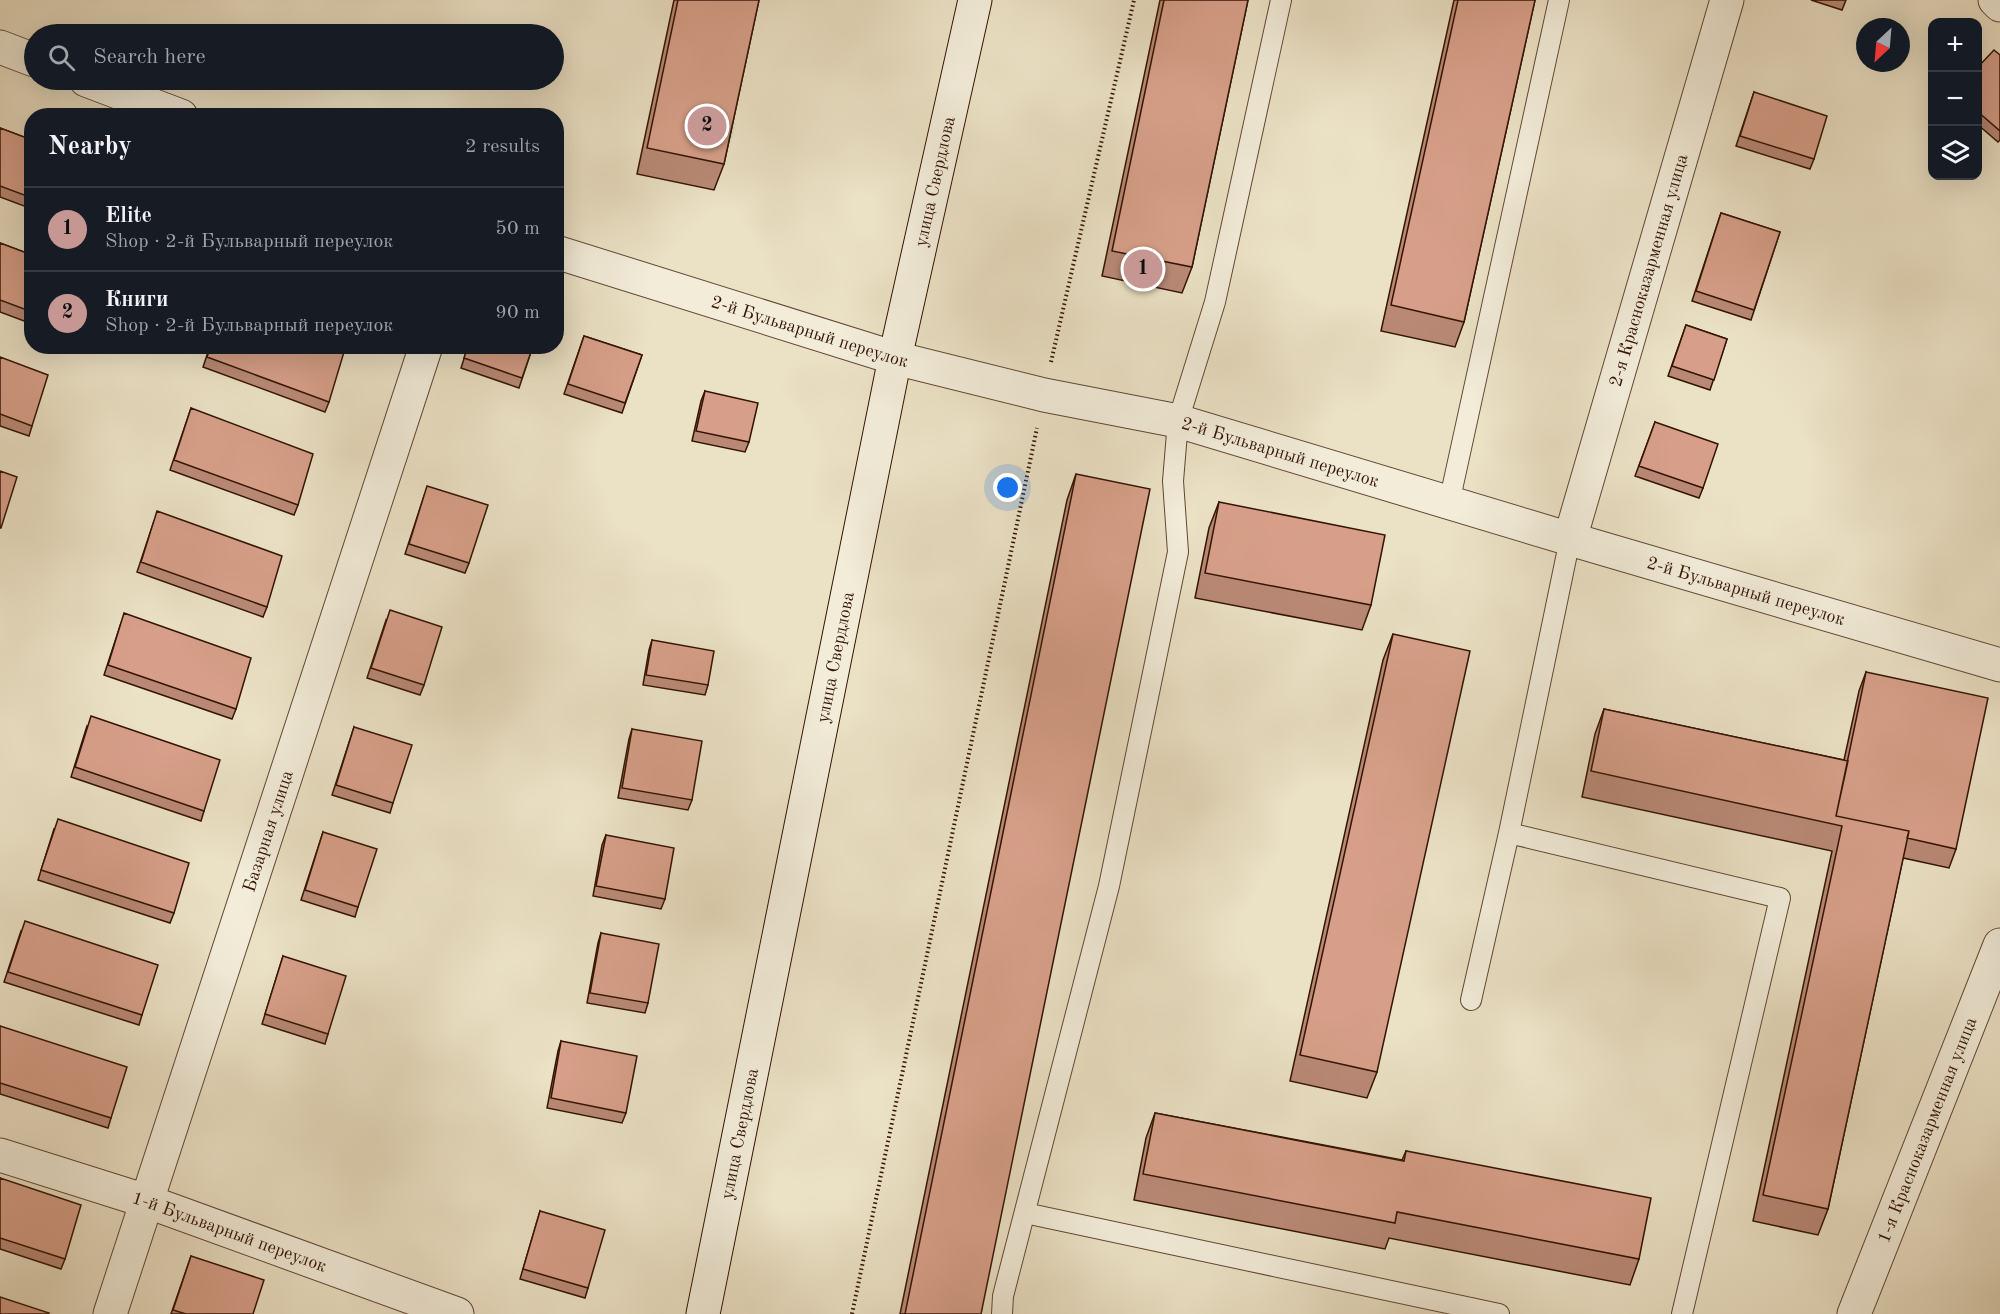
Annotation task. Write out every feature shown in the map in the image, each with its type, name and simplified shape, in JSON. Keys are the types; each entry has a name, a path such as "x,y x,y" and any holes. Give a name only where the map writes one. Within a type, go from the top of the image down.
{"street":[{"name":"улица Свердлова","path":"703,1314 895,358 975,0"},
{"name":"2-я Красноказарменная улица","path":"1570,539 1727,0"},
{"path":"1995,0 2000,5"},
{"path":"0,47 24,56"},
{"path":"112,90 160,108"},
{"name":"2-й Бульварный переулок","path":"564,255 895,358 1044,395 1178,421 2000,665"},
{"name":"Базарная улица","path":"110,1314 423,354"},
{"name":"1-я Красноказарменная улица","path":"1854,1314 2000,945"},
{"name":"1-й Бульварный переулок","path":"0,1155 146,1201 457,1314"}],"lane":[{"path":"1002,1314 1003,1296 1108,886 1178,552 1173,481 1178,421 1215,302 1281,0"},
{"path":"1449,502 1560,0"},
{"path":"1471,1000 1509,833 1570,539"},
{"path":"1509,833 1780,898 1682,1314"},
{"path":"1025,1213 1498,1314"}],"path":[{"path":"852,1314 1044,395 1134,0"}],"building":[{"path":"678,0 759,0 724,164 647,148"},
{"path":"1164,0 1248,0 1192,267 1112,251"},
{"path":"1458,0 1535,0 1464,322 1391,305"},
{"path":"1994,50 2000,55 2000,131 1982,115 1982,63"},
{"path":"1754,92 1827,116 1814,159 1740,136"},
{"path":"0,128 24,137 24,195 0,186"},
{"path":"1721,213 1780,232 1754,310 1696,291"},
{"path":"0,243 24,252 24,309 0,300"},
{"path":"1686,325 1727,339 1714,380 1672,366"},
{"path":"584,336 642,355 625,403 568,384"},
{"path":"208,354 343,354 329,402 207,357"},
{"path":"465,354 530,354 522,378 464,358"},
{"path":"0,357 48,375 32,426 0,414"},
{"path":"705,391 758,403 749,442 696,431"},
{"path":"191,408 313,454 298,505 174,460"},
{"path":"1655,422 1718,444 1703,488 1639,466"},
{"path":"0,471 17,477 1,528 0,528"},
{"path":"1076,474 1150,489 981,1314 905,1314"},
{"path":"427,486 488,505 469,563 409,544"},
{"path":"1219,502 1385,535 1371,605 1205,573"},
{"path":"157,511 282,556 267,607 141,562"},
{"path":"390,610 442,627 424,685 371,668"},
{"path":"124,613 251,658 236,709 108,665"},
{"path":"1393,634 1470,651 1377,1072 1300,1055"},
{"path":"652,640 714,651 708,685 646,675"},
{"path":"1866,672 1988,698 1956,849 1907,838 1909,831 1836,816"},
{"path":"1604,709 1848,761 1836,816 1909,831 1828,1209 1763,1195 1842,826 1591,771"},
{"path":"91,716 220,760 204,811 75,767"},
{"path":"354,727 412,745 393,803 336,785"},
{"path":"632,729 702,741 692,800 622,788"},
{"path":"58,819 189,863 174,913 41,870"},
{"path":"323,832 377,849 358,907 305,890"},
{"path":"606,835 674,848 665,899 596,886"},
{"path":"25,921 158,965 142,1015 8,972"},
{"path":"601,933 659,944 648,1003 590,993"},
{"path":"283,956 346,976 328,1034 265,1014"},
{"path":"0,1026 127,1067 111,1118 0,1083"},
{"path":"561,1041 637,1056 626,1113 551,1098"},
{"path":"1155,1113 1404,1161 1406,1151 1651,1198 1639,1259 1397,1212 1395,1223 1143,1174"},
{"path":"0,1178 81,1205 65,1259 0,1238"},
{"path":"540,1211 605,1230 588,1288 523,1269"},
{"path":"191,1256 264,1280 253,1314 186,1314 173,1310"},
{"path":"0,1297 49,1313 0,1314"}],"place":[{"name":"Книги","path":"707,126"},
{"name":"Elite","path":"1143,269"}]}
